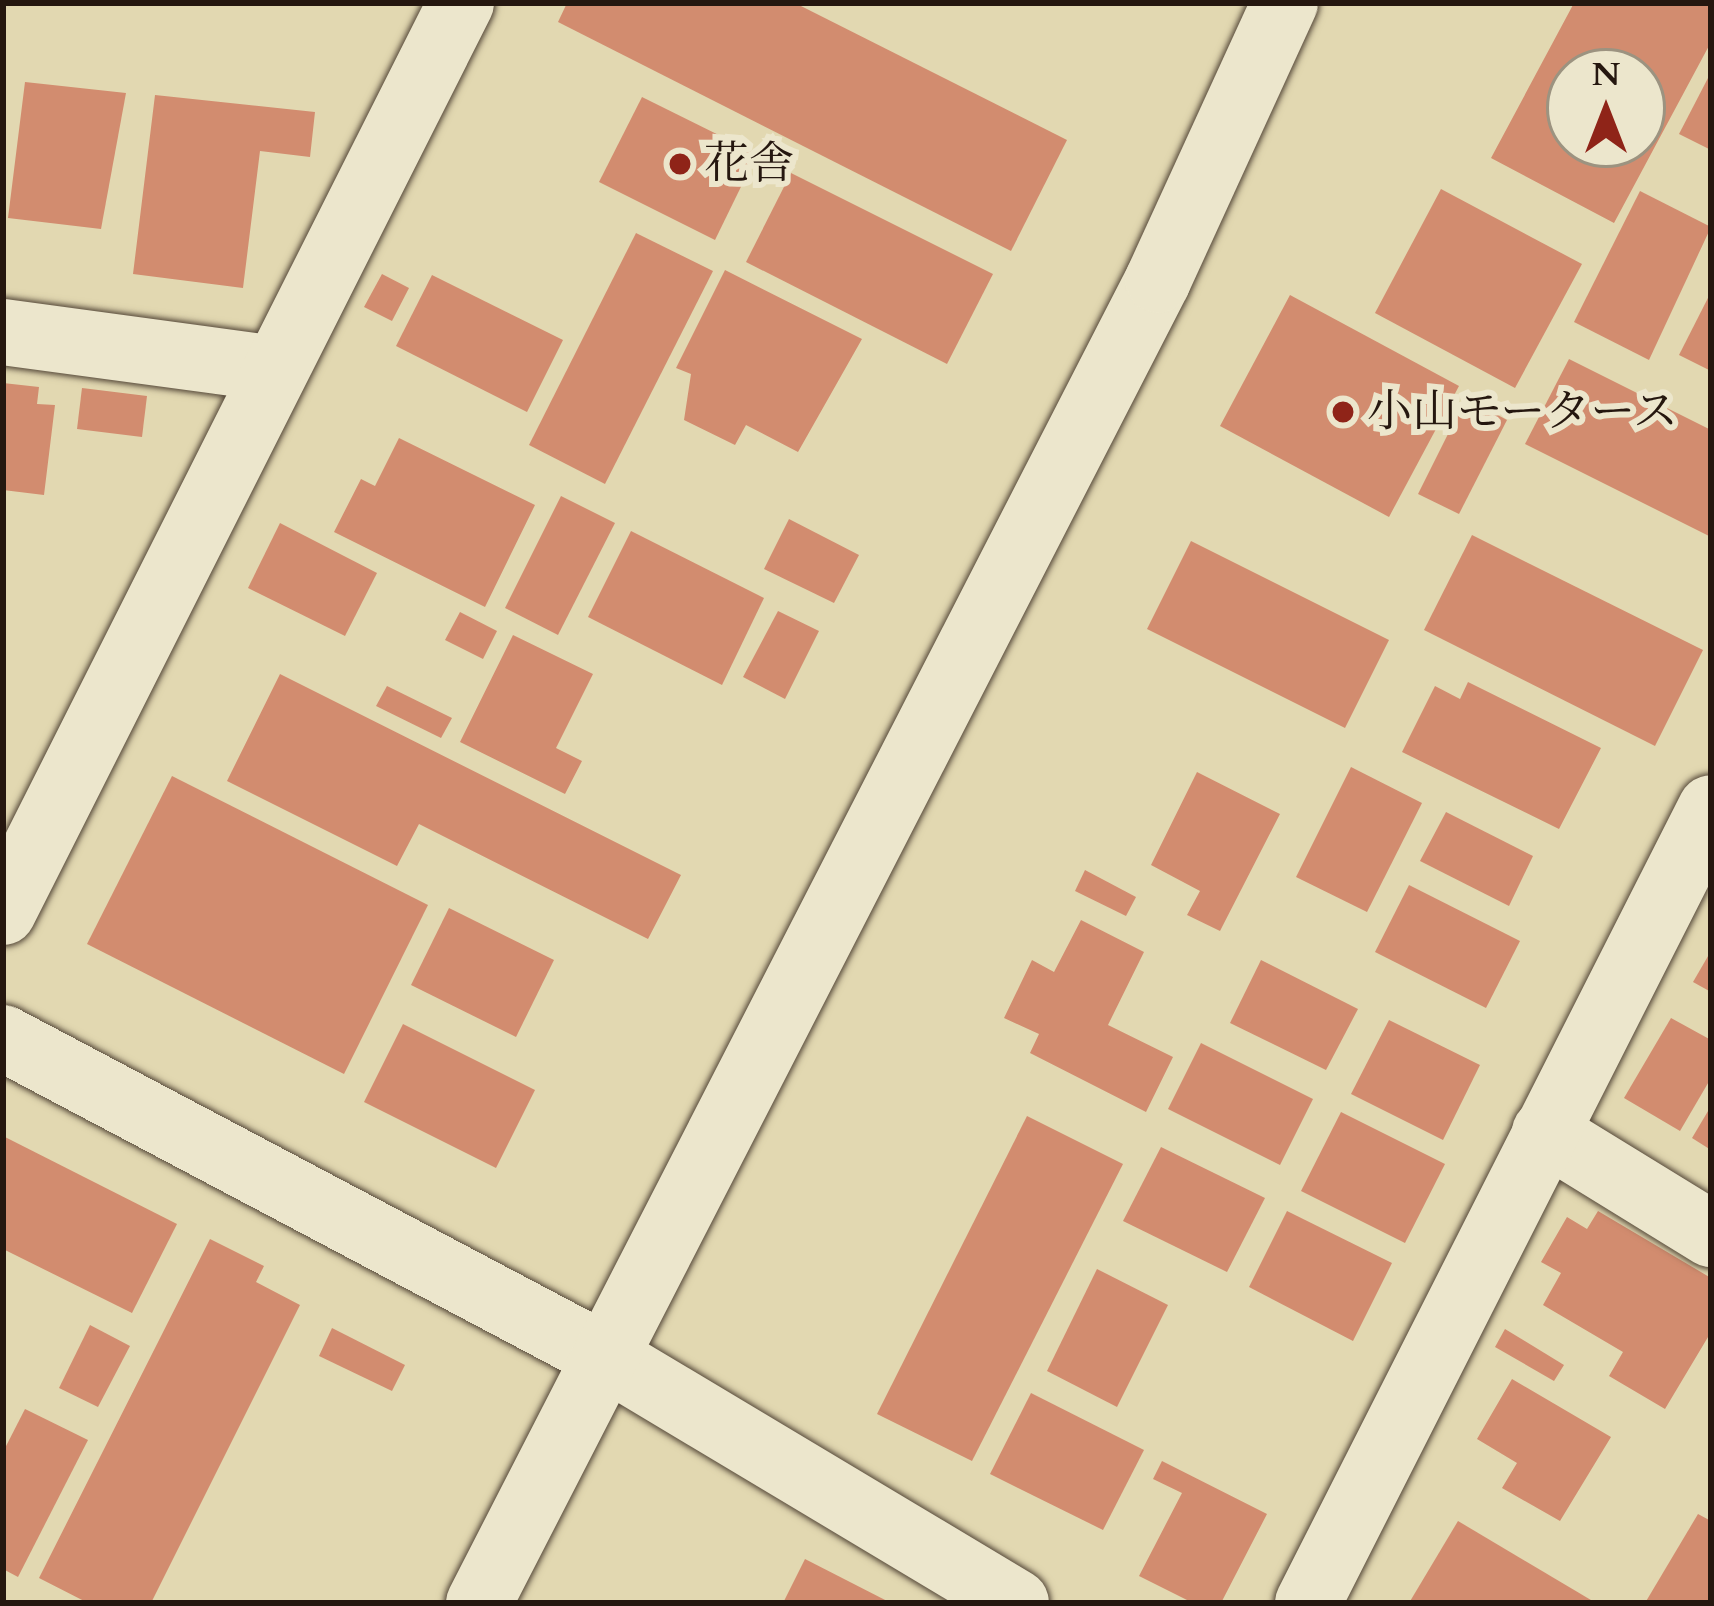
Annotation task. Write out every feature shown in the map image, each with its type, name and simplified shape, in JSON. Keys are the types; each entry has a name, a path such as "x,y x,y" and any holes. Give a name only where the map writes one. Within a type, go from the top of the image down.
{"street":[{"path":"3,912 461,3"},
{"path":"479,1603 1158,280 1285,3"},
{"path":"3,332 275,369"},
{"path":"1308,1603 1711,808"},
{"path":"3,1038 604,1356 1016,1603"},
{"path":"1544,1132 1711,1234"}],"building":[{"path":"567,3 795,3 1067,140 1011,251 558,22"},
{"path":"1574,3 1711,3 1711,42 1666,126 1666,48 1550,48"},
{"path":"1546,55 1546,168 1643,168 1614,223 1491,158"},
{"path":"1708,78 1711,80 1711,150 1679,134"},
{"path":"25,82 126,93 101,229 8,218"},
{"path":"155,95 315,112 310,157 260,151 243,288 133,274"},
{"path":"642,97 757,154 715,240 599,182"},
{"path":"791,173 993,274 947,364 746,262"},
{"path":"1441,189 1582,264 1515,388 1375,313"},
{"path":"1640,191 1711,227 1649,360 1574,322"},
{"path":"636,233 713,271 605,484 529,445"},
{"path":"725,270 862,339 798,452 746,425 735,445 684,420 691,374 676,368"},
{"path":"382,274 409,288 392,321 364,307"},
{"path":"432,275 563,340 527,412 396,346"},
{"path":"1711,292 1711,371 1679,355"},
{"path":"1290,295 1459,386 1389,517 1220,426"},
{"path":"1569,359 1711,430 1711,537 1525,444"},
{"path":"3,383 39,387 37,404 55,405 44,495 3,490"},
{"path":"82,388 147,396 142,437 77,429"},
{"path":"1466,398 1507,420 1459,514 1418,494"},
{"path":"399,438 535,505 485,607 334,532 361,479 375,486"},
{"path":"561,496 615,523 558,635 505,608"},
{"path":"789,519 859,555 834,603 764,569"},
{"path":"280,523 377,573 345,636 248,588"},
{"path":"631,531 764,598 722,685 588,617"},
{"path":"1472,535 1703,650 1655,746 1424,630"},
{"path":"1191,541 1389,640 1345,728 1147,629"},
{"path":"778,611 819,631 785,699 743,677"},
{"path":"460,612 497,631 483,659 445,640"},
{"path":"513,635 593,674 556,748 582,761 565,794 460,742"},
{"path":"280,674 681,875 648,939 419,824 397,866 227,781"},
{"path":"1468,682 1601,748 1559,829 1402,752 1435,686 1460,699"},
{"path":"387,686 452,718 441,738 376,706"},
{"path":"1351,767 1422,803 1367,912 1296,877"},
{"path":"1197,772 1280,814 1220,931 1187,915 1200,891 1151,865"},
{"path":"172,776 428,905 344,1074 87,944"},
{"path":"1446,812 1533,856 1509,906 1420,861"},
{"path":"1085,870 1136,897 1126,916 1075,891"},
{"path":"1409,885 1520,941 1486,1008 1375,952"},
{"path":"449,908 554,960 516,1037 411,985"},
{"path":"1081,920 1144,952 1108,1025 1173,1057 1146,1112 1030,1053 1039,1034 1004,1018 1032,960 1054,972"},
{"path":"1711,951 1711,992 1693,982"},
{"path":"1261,960 1358,1009 1326,1070 1230,1023"},
{"path":"1671,1018 1711,1040 1711,1078 1680,1131 1624,1098"},
{"path":"1389,1020 1480,1065 1443,1140 1351,1094"},
{"path":"403,1024 535,1090 496,1168 364,1102"},
{"path":"1201,1043 1313,1099 1280,1165 1168,1109"},
{"path":"1711,1106 1711,1150 1692,1138"},
{"path":"1341,1112 1445,1164 1405,1243 1301,1191"},
{"path":"1027,1116 1123,1164 972,1461 877,1414"},
{"path":"3,1136 177,1224 132,1313 3,1249"},
{"path":"1161,1147 1265,1198 1227,1272 1123,1221"},
{"path":"1287,1211 1392,1263 1353,1341 1249,1287"},
{"path":"1598,1211 1711,1278 1711,1332 1665,1409 1609,1376 1623,1352 1543,1305 1561,1273 1541,1262 1567,1217 1587,1229"},
{"path":"210,1239 264,1266 256,1282 300,1305 151,1603 88,1603 39,1578"},
{"path":"1097,1269 1168,1305 1117,1407 1047,1371"},
{"path":"90,1325 130,1346 98,1407 59,1388"},
{"path":"332,1328 405,1365 392,1391 319,1356"},
{"path":"1505,1329 1564,1365 1554,1381 1495,1347"},
{"path":"1512,1379 1611,1437 1560,1521 1502,1488 1517,1463 1477,1439"},
{"path":"1031,1393 1144,1450 1103,1530 990,1474"},
{"path":"25,1409 88,1440 18,1577 3,1569 3,1452"},
{"path":"1162,1461 1267,1514 1221,1603 1193,1603 1139,1576 1182,1493 1153,1479"},
{"path":"1698,1514 1711,1521 1711,1603 1645,1603"},
{"path":"1458,1521 1596,1603 1409,1603"},
{"path":"805,1559 891,1603 783,1603"}],"place":[{"name":"花舎","path":"680,164"},
{"name":"小山モータース","path":"1343,412"}]}
